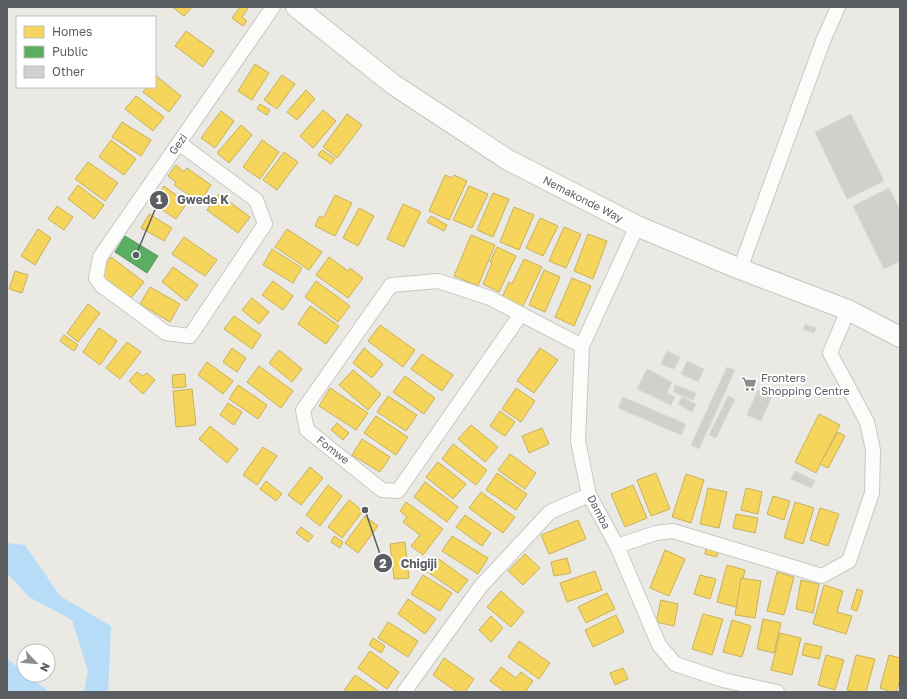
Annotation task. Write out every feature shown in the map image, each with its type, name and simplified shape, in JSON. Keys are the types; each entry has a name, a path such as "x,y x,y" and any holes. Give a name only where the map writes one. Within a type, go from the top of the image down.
{"street":[{"name":"Gezi","path":"179,143 256,200 265,224 190,336 166,333 101,285 96,278 100,257 273,7"},
{"name":"Nemakonde Way","path":"296,7 394,85 508,160 636,226 740,269 848,310 900,337"},
{"path":"740,269 822,41 838,7"},
{"name":"Damba","path":"636,226 582,346 578,441 589,495 617,546 659,645 675,664 723,686 777,692"},
{"name":"Fomwe","path":"521,314 398,491 382,490 307,430 304,410 391,285 438,281 490,298 521,314 582,346"},
{"path":"617,546 656,533 673,530 822,576 849,561 872,493 873,450 867,422 830,353 848,310"},
{"path":"404,692 481,586 550,512 589,495"}],"water":[{"path":"7,543 25,545 60,596 111,626 108,692 84,692 88,671 72,620 29,597 7,573"},
{"path":"7,659 16,666 16,683 37,683 49,692 7,692"}],"building: Homes":[{"path":"172,7 192,7 184,16"},
{"path":"240,7 249,7 242,17 247,21 243,26 232,18"},
{"path":"186,31 214,51 203,67 175,46"},
{"path":"255,64 269,73 252,100 238,91"},
{"path":"282,75 295,84 277,109 264,100"},
{"path":"156,76 181,96 169,112 143,92 146,88 156,88"},
{"path":"306,90 315,99 297,120 287,112"},
{"path":"136,96 164,117 153,131 125,109"},
{"path":"260,104 270,110 267,115 257,109"},
{"path":"323,110 336,121 313,148 300,136"},
{"path":"221,111 234,121 215,148 201,138"},
{"path":"347,114 362,125 337,158 323,147"},
{"path":"122,122 151,140 141,156 112,137"},
{"path":"241,125 252,135 229,163 217,153"},
{"path":"111,140 136,159 124,175 99,157"},
{"path":"262,140 279,152 260,179 243,167"},
{"path":"322,150 335,159 331,164 318,155"},
{"path":"284,152 298,162 277,190 263,180"},
{"path":"88,162 118,183 105,201 75,179"},
{"path":"176,165 184,172 187,168 211,185 200,202 174,185 176,182 168,176"},
{"path":"445,175 452,178 454,175 467,181 449,220 429,211"},
{"path":"78,185 104,205 94,219 68,199"},
{"path":"164,186 187,203 176,219 152,203"},
{"path":"469,186 488,194 472,228 453,220"},
{"path":"493,193 509,199 493,237 477,230"},
{"path":"219,194 250,217 238,233 207,210"},
{"path":"335,195 352,203 335,236 315,226 319,217 324,217"},
{"path":"403,204 421,212 404,247 387,239"},
{"path":"57,206 73,217 64,230 48,219"},
{"path":"514,207 534,215 519,250 500,242"},
{"path":"359,208 374,216 358,246 343,238"},
{"path":"149,214 172,228 164,241 141,228"},
{"path":"431,216 447,225 444,231 427,222"},
{"path":"540,218 558,226 543,256 526,248"},
{"path":"564,227 581,234 566,268 549,261"},
{"path":"38,229 51,238 35,265 21,256"},
{"path":"287,229 322,252 309,270 275,247"},
{"path":"588,234 607,241 593,279 574,271"},
{"path":"471,235 495,245 478,286 454,276"},
{"path":"184,237 217,260 205,276 172,254"},
{"path":"497,247 516,256 499,292 483,284 492,263 490,262"},
{"path":"272,249 302,268 293,283 263,265"},
{"path":"111,257 144,282 131,298 99,274"},
{"path":"329,257 348,271 350,268 363,278 348,298 316,275"},
{"path":"524,259 542,267 521,310 501,300 509,282 512,284"},
{"path":"173,267 198,285 186,301 162,282"},
{"path":"544,270 560,277 545,312 529,305"},
{"path":"15,271 28,275 22,293 9,289"},
{"path":"572,278 591,286 574,326 555,317"},
{"path":"273,281 293,296 283,310 262,295"},
{"path":"316,281 350,306 338,322 305,297"},
{"path":"150,287 180,304 170,322 140,304"},
{"path":"252,298 269,312 259,324 242,310"},
{"path":"88,304 100,313 78,342 67,333"},
{"path":"310,306 339,326 326,344 298,324"},
{"path":"234,316 261,335 252,349 224,329"},
{"path":"380,325 415,350 403,367 368,341"},
{"path":"99,328 117,341 100,365 83,352"},
{"path":"64,335 78,345 74,351 60,341"},
{"path":"127,342 141,352 120,379 106,368"},
{"path":"232,348 246,358 237,372 223,362"},
{"path":"364,348 383,364 372,378 353,363"},
{"path":"540,348 558,360 534,393 517,381"},
{"path":"279,350 302,369 292,382 269,363"},
{"path":"422,354 453,375 442,391 411,369"},
{"path":"207,362 233,381 223,394 198,375"},
{"path":"259,366 293,391 281,408 247,382"},
{"path":"353,370 381,394 368,410 339,385"},
{"path":"137,372 143,376 147,373 155,380 143,394 129,381"},
{"path":"185,374 186,387 173,388 172,375"},
{"path":"405,376 435,398 424,414 393,392"},
{"path":"238,385 267,405 258,419 229,399"},
{"path":"330,388 368,413 356,430 319,406"},
{"path":"516,388 535,401 521,422 502,409"},
{"path":"192,389 196,425 176,427 173,391"},
{"path":"388,396 417,415 406,431 377,412"},
{"path":"228,403 242,412 234,425 220,415"},
{"path":"500,411 515,422 505,436 490,426"},
{"path":"819,414 840,425 816,473 795,462"},
{"path":"376,416 408,437 396,455 364,433"},
{"path":"337,423 349,433 343,440 331,430"},
{"path":"471,425 498,447 485,462 458,439"},
{"path":"210,426 238,449 227,463 199,439"},
{"path":"542,428 549,444 529,453 522,436"},
{"path":"838,432 845,436 828,468 820,464"},
{"path":"362,439 390,457 380,472 352,455"},
{"path":"453,444 487,470 476,485 442,459"},
{"path":"263,447 277,456 257,485 243,475"},
{"path":"510,454 536,473 525,489 498,470"},
{"path":"438,462 466,484 453,499 426,477"},
{"path":"310,467 323,478 301,505 288,495"},
{"path":"497,473 527,494 516,510 486,490"},
{"path":"656,473 670,509 651,516 637,480"},
{"path":"686,474 704,480 691,523 672,517"},
{"path":"266,481 282,494 276,501 260,489"},
{"path":"425,482 458,507 447,522 414,497"},
{"path":"328,485 342,496 320,526 306,515"},
{"path":"633,485 647,518 625,527 611,494"},
{"path":"708,488 727,492 719,528 700,524"},
{"path":"746,488 762,492 758,514 741,510"},
{"path":"481,492 515,517 503,533 469,508"},
{"path":"773,496 790,501 784,520 767,514"},
{"path":"349,500 363,511 342,538 328,527"},
{"path":"406,502 443,529 423,555 411,546 420,535 403,522 407,517 400,511"},
{"path":"795,502 814,508 803,544 784,538"},
{"path":"820,508 839,514 828,546 810,540"},
{"path":"736,514 758,518 755,533 733,528"},
{"path":"465,515 491,533 482,546 456,527"},
{"path":"365,516 378,526 358,553 345,543"},
{"path":"578,520 586,539 549,554 541,535"},
{"path":"301,527 313,536 308,542 296,533"},
{"path":"334,536 343,542 340,548 331,542"},
{"path":"452,536 488,558 478,574 442,551"},
{"path":"405,542 409,578 394,579 390,544"},
{"path":"706,548 718,550 717,557 705,554"},
{"path":"665,550 685,559 669,596 650,588"},
{"path":"525,554 540,568 523,585 508,571"},
{"path":"436,557 468,580 458,593 426,571"},
{"path":"567,558 571,573 554,576 551,562"},
{"path":"727,565 745,570 736,607 717,602"},
{"path":"595,571 602,590 567,602 560,583"},
{"path":"777,572 794,577 784,615 767,611"},
{"path":"423,575 452,593 440,611 411,594"},
{"path":"700,575 716,579 710,599 694,594"},
{"path":"741,578 761,581 755,618 735,615"},
{"path":"801,580 819,584 813,613 796,609"},
{"path":"824,585 843,591 837,612 852,616 846,634 813,624"},
{"path":"857,589 863,591 857,611 851,609"},
{"path":"501,591 524,612 511,627 487,607"},
{"path":"607,593 615,609 586,623 578,607"},
{"path":"408,599 436,619 425,634 398,614"},
{"path":"661,600 678,604 674,626 656,622"},
{"path":"703,614 723,619 712,655 692,649"},
{"path":"616,615 624,632 593,647 585,630"},
{"path":"491,616 503,628 491,642 479,630"},
{"path":"763,619 781,623 774,653 757,649"},
{"path":"732,620 751,626 742,657 723,652"},
{"path":"388,622 418,641 408,657 378,638"},
{"path":"780,633 801,638 792,675 771,670"},
{"path":"373,638 385,646 381,653 369,645"},
{"path":"519,641 550,663 539,679 508,657"},
{"path":"805,643 822,647 819,659 802,655"},
{"path":"370,651 399,672 387,689 358,668"},
{"path":"826,655 844,660 835,690 818,685"},
{"path":"856,655 875,659 866,692 854,692 847,690"},
{"path":"889,655 900,658 900,680 896,692 880,688"},
{"path":"444,658 474,679 465,692 457,692 433,675"},
{"path":"501,667 516,678 521,672 533,681 525,692 505,692 490,681"},
{"path":"623,668 628,679 615,685 610,673"},
{"path":"355,675 378,691 343,692"}],"building: Public":[{"path":"125,236 158,256 147,273 115,252"}],"building: Other":[{"path":"851,114 884,181 847,199 815,132"},
{"path":"889,188 900,210 900,261 884,269 853,206"},
{"path":"805,324 816,328 814,333 803,329"},
{"path":"667,351 680,357 674,369 661,364"},
{"path":"687,361 704,369 698,382 681,374"},
{"path":"727,367 735,370 699,449 691,445"},
{"path":"647,369 672,382 667,393 675,397 671,405 637,389"},
{"path":"675,385 696,393 693,400 673,392"},
{"path":"758,390 772,396 761,421 747,415"},
{"path":"728,396 735,399 716,438 709,435"},
{"path":"623,397 686,424 681,435 618,408"},
{"path":"682,397 696,404 692,412 678,404"},
{"path":"795,471 815,481 811,488 791,479"}],"place":[{"name":"Gwede K","path":"136,255"},
{"name":"Fronters Shopping Centre","path":"749,384"},
{"name":"Chigiji","path":"365,510"}]}
